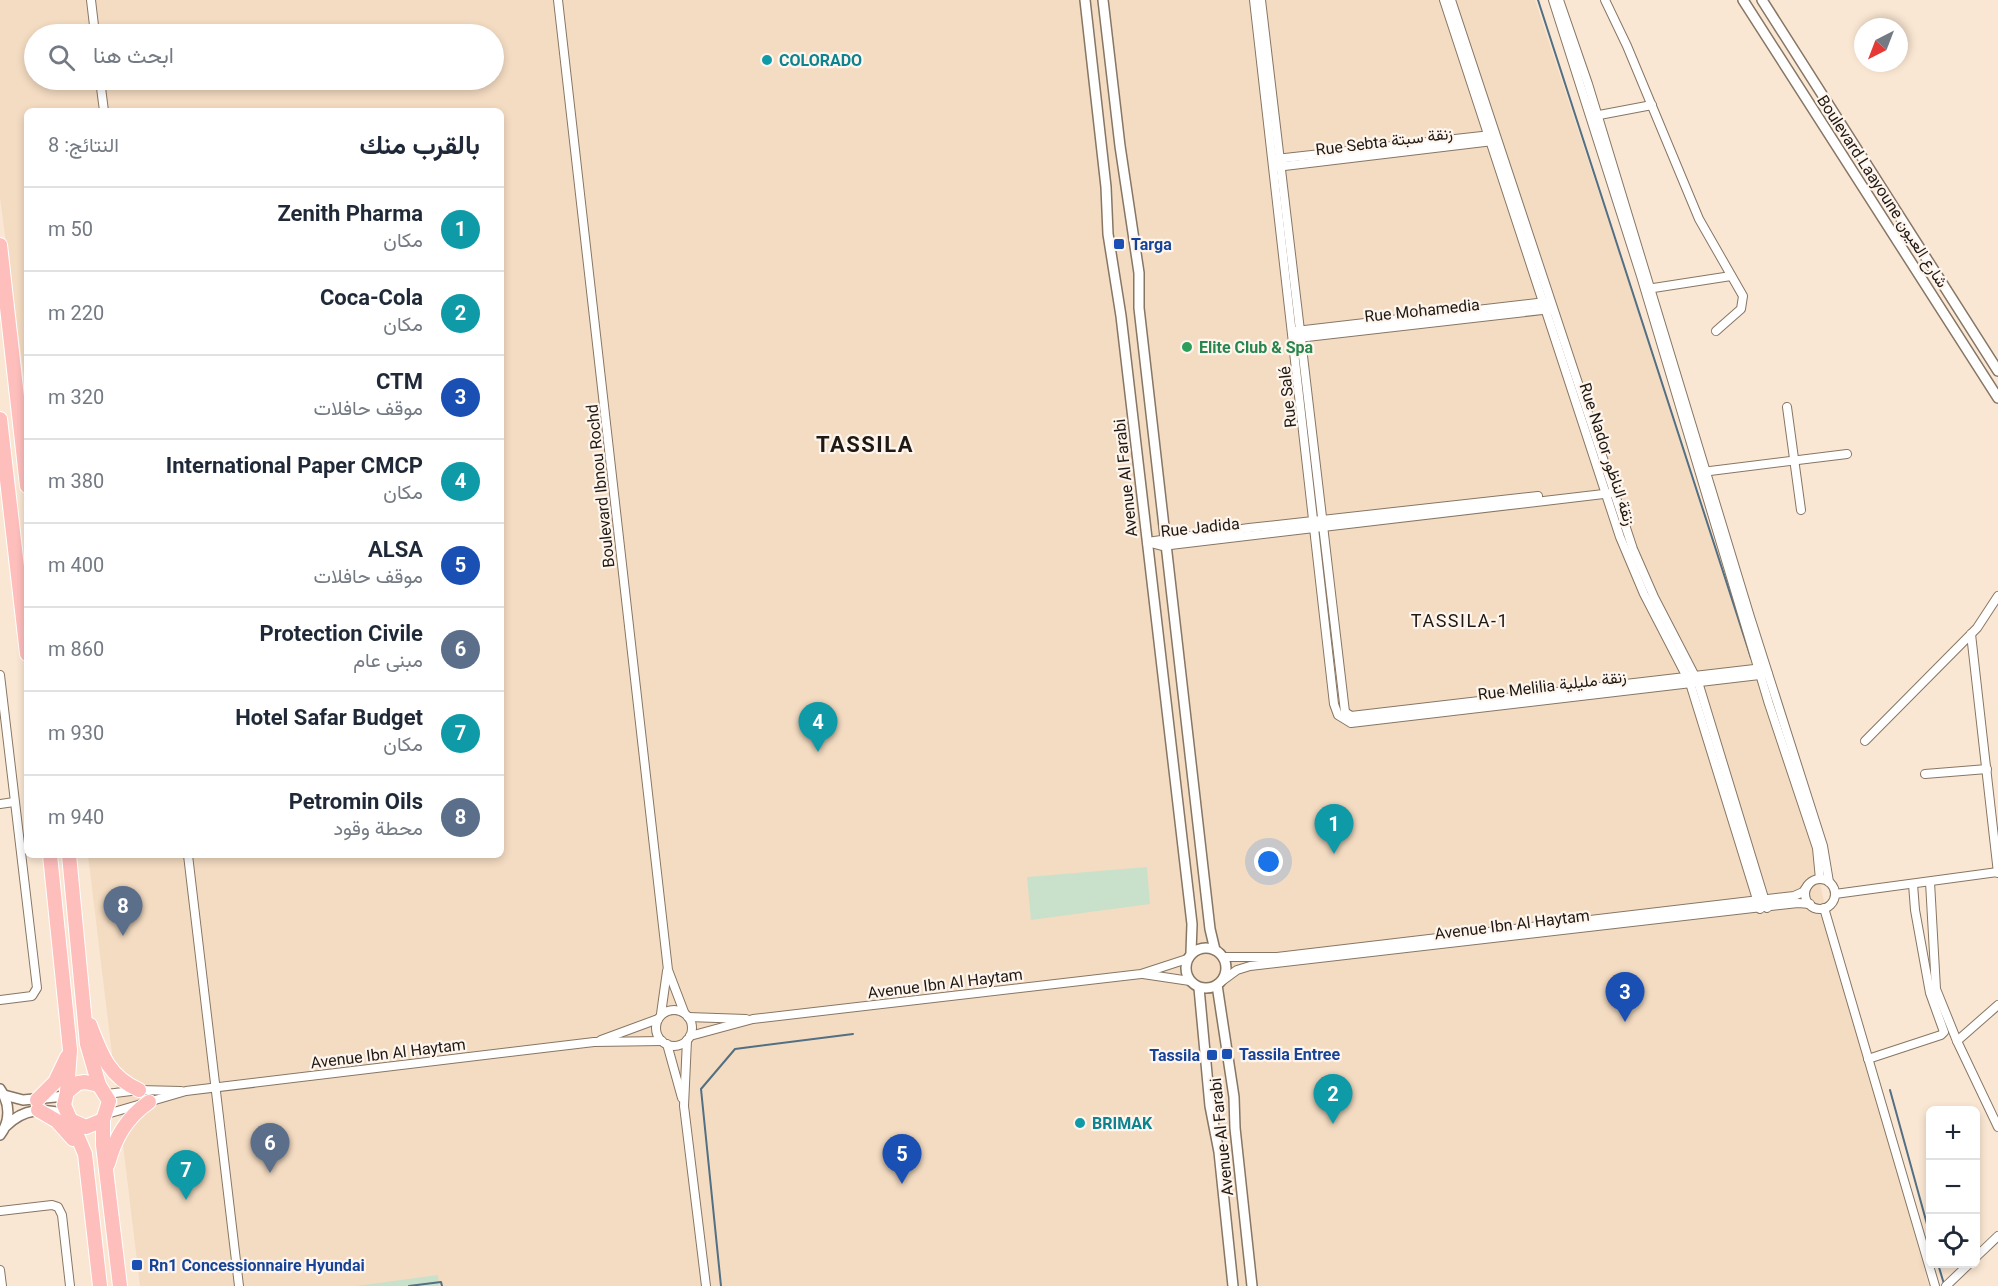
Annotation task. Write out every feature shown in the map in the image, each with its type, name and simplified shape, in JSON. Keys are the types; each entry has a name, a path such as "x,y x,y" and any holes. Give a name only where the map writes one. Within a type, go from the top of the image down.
{"highway":[{"path":"0,245 24,459"},
{"path":"0,419 24,628"},
{"path":"50,858 70,1050 66,1094 68,1116 83,1144 100,1286"},
{"path":"69,858 87,1044 103,1089 106,1175 120,1286"},
{"path":"85,1011 110,1070 118,1078 139,1090"},
{"path":"70,1050 58,1077 38,1105 68,1132 78,1147 87,1173"},
{"path":"66,1094 72,1087 85,1082 103,1089"},
{"path":"106,1175 119,1133 127,1121 149,1102"},
{"path":"68,1116 86,1127 105,1117"}],"street":[{"path":"91,0 94,24"},
{"name":"Boulevard Ibnou Rochd","path":"558,0 668,970 686,1014"},
{"name":"Avenue Al Farabi","path":"1085,0 1106,187 1108,234 1122,316 1193,934 1189,956"},
{"name":"Avenue Al Farabi","path":"1103,0 1120,146 1139,273 1139,308 1209,918 1219,953"},
{"name":"Rue Salé","path":"1254,0 1277,163"},
{"name":"Rue Salé","path":"1261,0 1318,524 1334,704 1343,715"},
{"name":"Rue Nador زنقة الناظور","path":"1444,0 1549,306 1634,572 1693,679 1764,908"},
{"name":"Rue Nador زنقة الناظور","path":"1451,0 1493,138"},
{"path":"1553,0 1595,116"},
{"path":"1560,0 1817,848 1820,879"},
{"path":"1605,0 1699,219 1731,276 1739,285 1743,302 1738,314 1716,331"},
{"name":"Boulevard Laayoune شارع العيون","path":"1743,0 1998,398"},
{"name":"Boulevard Laayoune شارع العيون","path":"1762,0 1998,371"},
{"path":"101,90 104,108"},
{"path":"1595,116 1652,105"},
{"name":"Rue Sebta زنقة سبتة","path":"1277,163 1493,138"},
{"path":"1648,289 1731,276"},
{"name":"Rue Mohamedia","path":"1296,334 1549,306"},
{"path":"1786,407 1802,510"},
{"path":"1703,472 1847,454"},
{"name":"Rue Jadida","path":"1147,542 1156,546 1167,542 1610,491"},
{"path":"1865,741 1971,634 1998,596"},
{"path":"1835,894 1998,872 1971,634"},
{"path":"1763,671 1823,846 1829,882 1835,894 1832,903 1824,908 1810,904 1805,893 1808,885 1820,879 1829,882"},
{"name":"Rue Melilia زنقة مليلية","path":"1343,715 1352,723 1763,671"},
{"path":"0,675 37,988 32,996 0,1000"},
{"path":"1925,774 1987,769"},
{"path":"0,804 14,802"},
{"path":"188,858 239,1286"},
{"path":"1930,882 1933,964 1939,1009 1996,1117 1998,1127"},
{"path":"1868,1059 1942,1035 1939,1009 1915,910 1913,884"},
{"name":"Avenue Ibn Al Haytam","path":"1220,983 1237,970 1250,966 1797,895 1808,885"},
{"name":"Avenue Ibn Al Haytam","path":"1219,953 1285,956 1594,923 1798,903 1810,904"},
{"path":"1824,908 1935,1286"},
{"path":"1201,948 1219,953 1226,969 1220,983 1199,988 1190,981 1185,970 1189,956 1201,948"},
{"name":"Avenue Ibn Al Haytam","path":"688,1038 753,1019 1141,974 1189,956"},
{"name":"Boulevard Ibnou Rochd","path":"659,1017 668,970"},
{"name":"Avenue Ibn Al Haytam","path":"1141,974 1190,981"},
{"name":"Avenue Al Farabi","path":"1220,983 1234,1097 1235,1128 1252,1286"},
{"name":"Avenue Al Farabi","path":"1199,988 1210,1106 1219,1152 1233,1286"},
{"path":"1957,1041 1998,1005"},
{"path":"684,1106 664,1043 656,1031 659,1017 672,1010 686,1014 692,1028 688,1038 684,1106 706,1286"},
{"name":"Avenue Ibn Al Haytam","path":"686,1014 753,1019"},
{"name":"Avenue Ibn Al Haytam","path":"594,1042 659,1017"},
{"path":"664,1043 678,1045 688,1038"},
{"name":"Avenue Ibn Al Haytam","path":"103,1089 186,1091 594,1042 664,1043"},
{"name":"Avenue Ibn Al Haytam","path":"105,1117 186,1091"},
{"path":"2,1092 17,1100 68,1116"},
{"path":"2,1092 8,1110 6,1126"},
{"path":"0,1135 19,1114 66,1094"},
{"path":"0,1211 52,1205 58,1207 62,1215 69,1286"},
{"path":"1980,1253 1998,1236"},
{"path":"1946,1286 1964,1268"},
{"path":"0,1270 2,1286"}],"shaded area":[{"path":"0,0 1535,0 1816,848 1822,893 1846,989 1929,1286 140,1286 88,858 504,858 504,108 24,108 24,377 0,198"}],"green space":[{"path":"1147,867 1150,904 1031,920 1027,877"},
{"path":"438,1275 439,1286 356,1286"}],"waterway":[{"path":"1538,0 1751,658"},
{"path":"721,1286 701,1089 735,1049 853,1034"},
{"path":"1890,1090 1926,1220"},
{"path":"1939,1268 1944,1284"},
{"path":"409,1286 441,1282 442,1286"}],"place":[{"name":"COLORADO","path":"767,60"},
{"name":"Targa","path":"1119,244"},
{"name":"Elite Club & Spa","path":"1187,347"},
{"name":"International Paper CMCP","path":"818,752"},
{"name":"Zenith Pharma","path":"1334,854"},
{"name":"Petromin Oils","path":"123,936"},
{"name":"CTM","path":"1625,1022"},
{"name":"Tassila Entree","path":"1227,1054"},
{"name":"Tassila","path":"1212,1055"},
{"name":"BRIMAK","path":"1080,1123"},
{"name":"Coca-Cola","path":"1333,1124"},
{"name":"Protection Civile","path":"270,1173"},
{"name":"ALSA","path":"902,1184"},
{"name":"Hotel Safar Budget","path":"186,1200"},
{"name":"Rn1 Concessionnaire Hyundai","path":"137,1265"}],"district":[{"name":"TASSILA","path":"865,444"},
{"name":"TASSILA-1","path":"1460,621"}]}
